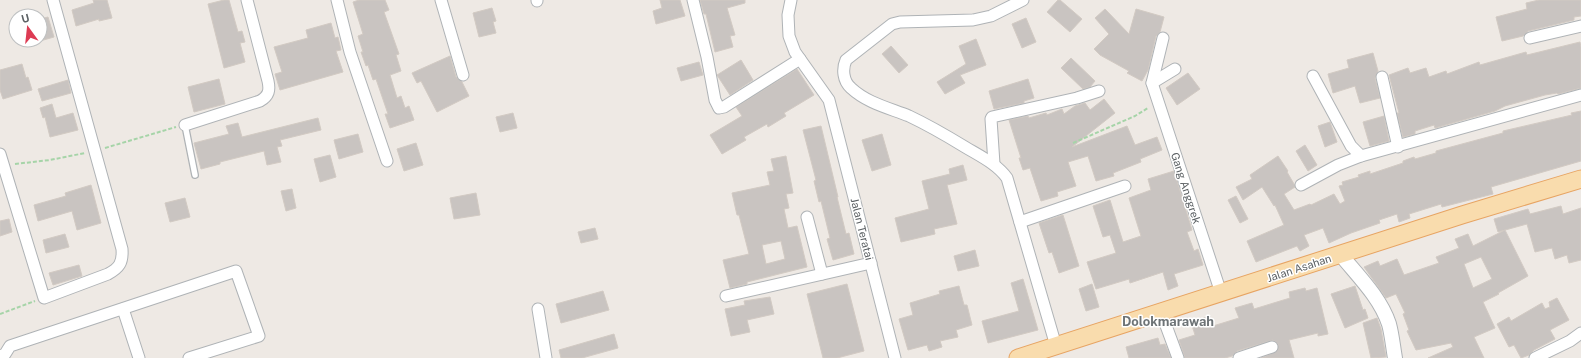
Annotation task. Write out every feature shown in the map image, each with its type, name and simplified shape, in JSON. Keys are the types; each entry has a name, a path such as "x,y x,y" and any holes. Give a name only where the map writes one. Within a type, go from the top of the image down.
{"main road":[{"name":"Jalan Asahan","path":"1018,358 1221,294 1462,215 1581,179"}],"street":[{"path":"0,154 44,298 108,274 121,264 122,250 96,151 53,0"},
{"path":"185,125 266,98 268,92 268,81 247,0"},
{"path":"337,0 350,52 387,161"},
{"path":"441,0 463,75"},
{"path":"693,0 707,57 715,100 719,108 724,107 800,59 795,52 789,36 788,15 791,0"},
{"path":"1023,0 991,16 973,20 900,22 892,24 846,60 842,68 850,88 874,104 909,117 943,134 994,164 1002,171 1007,178 1056,346"},
{"path":"1530,38 1581,26"},
{"path":"1152,83 1163,38"},
{"name":"Jalan Teratai","path":"800,59 829,100 895,358"},
{"path":"1152,83 1175,69"},
{"path":"1313,76 1350,146 1361,156"},
{"path":"1382,77 1398,146"},
{"name":"Gang Anggrek","path":"1152,83 1221,294"},
{"path":"994,164 992,117 1077,98 1099,91"},
{"path":"1302,185 1338,165 1361,156 1581,95"},
{"path":"1020,222 1125,186"},
{"path":"807,217 822,274"},
{"path":"1341,255 1376,298 1384,312 1389,325 1396,358"},
{"path":"726,296 871,263"},
{"path":"0,356 5,354 10,346 236,271 259,336 189,358"},
{"path":"123,309 139,358"},
{"path":"538,309 546,358"},
{"path":"1161,312 1178,358"},
{"path":"1535,358 1581,334"},
{"path":"1239,358 1272,347"}],"lane":[{"path":"185,125 195,175"}],"path":[{"path":"1074,143 1135,116 1158,101"},
{"path":"4,165 50,160 96,151 185,125"},
{"path":"0,314 44,298"}],"building":[{"path":"93,0 107,0 112,18 99,21 99,19 76,26 72,10 94,3"},
{"path":"229,0 238,32 242,31 245,42 240,43 245,62 224,68 208,4"},
{"path":"359,0 385,0 389,10 384,12 399,54 396,55 401,71 390,75 397,98 401,96 405,108 409,106 414,120 390,128 385,114 388,114 376,79 373,80 368,65 366,66 361,52 363,52 358,36 363,34 353,2"},
{"path":"660,0 680,0 685,16 656,24 653,11 662,8"},
{"path":"700,0 745,0 745,3 727,8 735,35 730,36 733,47 715,52 706,14 704,14"},
{"path":"1058,0 1060,0 1082,19 1070,32 1047,12"},
{"path":"1539,0 1581,0 1581,16 1574,17 1574,20 1528,31 1523,36 1502,41 1496,17 1527,9 1526,3"},
{"path":"492,8 496,21 493,22 496,33 479,37 473,13"},
{"path":"1105,9 1129,34 1136,9 1164,17 1160,32 1156,36 1148,70 1142,81 1127,73 1129,71 1100,55 1094,49 1109,34 1095,18"},
{"path":"48,17 54,37 48,39"},
{"path":"1026,18 1036,42 1022,48 1012,24"},
{"path":"331,23 335,38 338,37 341,50 336,51 343,72 280,90 275,74 282,72 274,47 308,38 306,30"},
{"path":"976,39 986,65 960,75 965,83 945,94 937,82 966,64 959,46"},
{"path":"1580,42 1581,88 1558,94 1545,95 1435,128 1434,125 1415,131 1415,134 1403,137 1397,113 1399,113 1389,75 1408,68 1410,73 1426,68 1429,77 1446,71 1447,74 1479,62 1480,65 1526,52 1527,55"},
{"path":"891,46 908,65 899,73 882,54"},
{"path":"1373,53 1378,71 1375,78 1380,98 1360,103 1355,86 1333,93 1328,74 1349,68 1347,60"},
{"path":"450,56 456,77 462,82 469,96 437,112 421,81 417,83 412,73"},
{"path":"1071,58 1095,81 1090,87 1083,89 1061,68"},
{"path":"741,60 753,80 730,95 717,75"},
{"path":"699,62 703,75 681,81 677,68"},
{"path":"22,64 26,78 28,77 32,90 3,99 0,90 0,70"},
{"path":"797,69 814,95 784,113 786,116 768,127 767,124 744,137 746,140 722,154 710,135 742,116 736,107"},
{"path":"1188,73 1200,89 1177,105 1166,88"},
{"path":"219,79 225,104 194,112 188,87"},
{"path":"1028,79 1034,98 1024,101 1024,103 994,109 989,91"},
{"path":"68,80 71,93 42,101 38,89"},
{"path":"1104,99 1115,113 1072,147 1127,126 1135,145 1157,137 1162,150 1140,159 1141,162 1113,173 1114,176 1096,181 1088,156 1068,162 1076,186 1057,192 1058,196 1041,201 1030,168 1023,170 1019,158 1021,158 1009,120 1028,116 1029,118 1046,113 1047,115 1062,109 1064,114 1075,106 1085,103 1090,110"},
{"path":"52,104 56,118 73,113 78,130 50,137 45,117 43,118 40,108"},
{"path":"1581,111 1581,161 1491,187 1493,194 1442,207 1441,204 1409,214 1410,218 1399,222 1397,214 1379,220 1380,223 1351,233 1329,243 1323,228 1304,235 1309,246 1300,251 1297,246 1256,262 1247,241 1284,225 1275,205 1274,206 1262,187 1243,200 1236,187 1252,179 1250,175 1278,156 1288,171 1287,172 1295,187 1284,194 1294,210 1310,204 1311,205 1334,194 1340,204 1345,201 1339,186 1343,185 1342,182 1359,177 1358,175 1370,171 1370,174 1403,163 1403,161 1414,157 1415,159 1436,153 1436,151 1503,133 1503,131 1572,115 1571,113"},
{"path":"513,113 517,128 500,132 496,117"},
{"path":"1384,116 1389,141 1370,146 1363,122"},
{"path":"318,118 321,130 280,140 282,146 277,147 281,162 267,165 264,151 220,162 220,164 201,169 194,143 229,134 226,126 238,123 242,137"},
{"path":"1330,122 1337,142 1325,147 1318,126"},
{"path":"821,126 846,234 849,233 854,254 833,260 827,239 830,238 821,201 819,202 814,181 816,180 803,130"},
{"path":"358,134 363,152 339,159 334,140"},
{"path":"882,134 891,165 872,171 862,140"},
{"path":"416,143 423,165 404,171 397,149"},
{"path":"1305,145 1317,165 1308,171 1296,151"},
{"path":"330,155 336,177 320,182 314,159"},
{"path":"786,156 793,193 786,194 789,208 784,209 788,228 797,226 807,267 747,282 747,284 730,288 723,260 749,254 732,193 770,185 767,172 774,171 771,159","holes":["781,241 785,259 766,264 762,245"]},
{"path":"963,165 967,180 947,185 957,224 934,229 935,234 901,242 895,218 929,209 922,181 950,174 949,169"},
{"path":"1174,171 1192,230 1187,232 1194,251 1198,249 1203,265 1174,274 1178,286 1168,290 1163,272 1130,283 1129,279 1096,289 1087,262 1116,253 1110,235 1103,237 1093,206 1110,200 1123,242 1141,236 1129,198 1151,190 1148,179"},
{"path":"91,185 101,223 77,230 72,211 38,221 34,205 66,196 65,193"},
{"path":"292,189 296,208 286,211 281,191"},
{"path":"476,193 480,215 454,219 450,198"},
{"path":"1236,196 1248,219 1240,223 1228,200"},
{"path":"185,198 190,217 170,222 165,203"},
{"path":"1561,206 1563,214 1581,208 1581,260 1569,263 1567,255 1555,259 1552,248 1535,252 1527,224 1498,232 1494,219 1528,209 1530,214"},
{"path":"1063,215 1079,266 1059,273 1052,252 1049,253 1039,223"},
{"path":"9,219 12,232 0,236 0,221"},
{"path":"595,228 598,239 581,243 578,232"},
{"path":"1505,230 1528,276 1483,302 1495,328 1474,337 1484,358 1428,358 1453,347 1451,343 1416,350 1407,331 1409,330 1403,314 1405,313 1396,294 1386,298 1364,267 1378,261 1380,266 1397,259 1404,275 1439,263 1436,257 1459,248 1455,239 1468,234 1473,246","holes":["1481,257 1492,279 1473,288 1464,264"]},
{"path":"65,234 69,247 46,253 43,240"},
{"path":"975,250 979,266 958,271 954,256"},
{"path":"79,265 82,276 53,285 49,273"},
{"path":"1023,279 1038,330 988,343 982,321 1019,311 1011,283"},
{"path":"847,284 864,351 837,358 823,358 807,294"},
{"path":"1092,284 1099,307 1086,311 1079,289"},
{"path":"959,286 964,305 967,305 972,325 956,330 958,337 940,341 942,347 929,351 927,345 908,350 899,319 913,315 910,303 940,294 939,291"},
{"path":"1355,286 1363,310 1365,309 1368,318 1345,328 1331,294"},
{"path":"1305,288 1306,291 1317,288 1328,334 1318,336 1318,333 1289,340 1294,358 1261,358 1277,351 1278,344 1273,340 1237,351 1232,356 1225,358 1185,358 1179,340 1195,335 1191,322 1210,316 1213,326 1239,318 1235,308 1252,303 1254,309 1290,298 1289,292"},
{"path":"603,291 609,310 561,323 556,304"},
{"path":"770,297 774,314 747,320 750,332 731,336 725,309 745,305 744,301"},
{"path":"1557,298 1569,320 1550,330 1555,339 1534,350 1529,355 1521,358 1514,345 1509,347 1497,324 1509,317 1511,321 1542,303 1545,309 1550,307 1549,302"},
{"path":"1377,318 1381,329 1386,357 1371,358 1363,323"},
{"path":"614,334 618,348 582,358 561,358 559,350"},
{"path":"1158,338 1160,345 1165,344 1171,358 1129,358 1126,347"}],"district":[{"name":"Dolokmarawah","path":"1168,321"}]}
